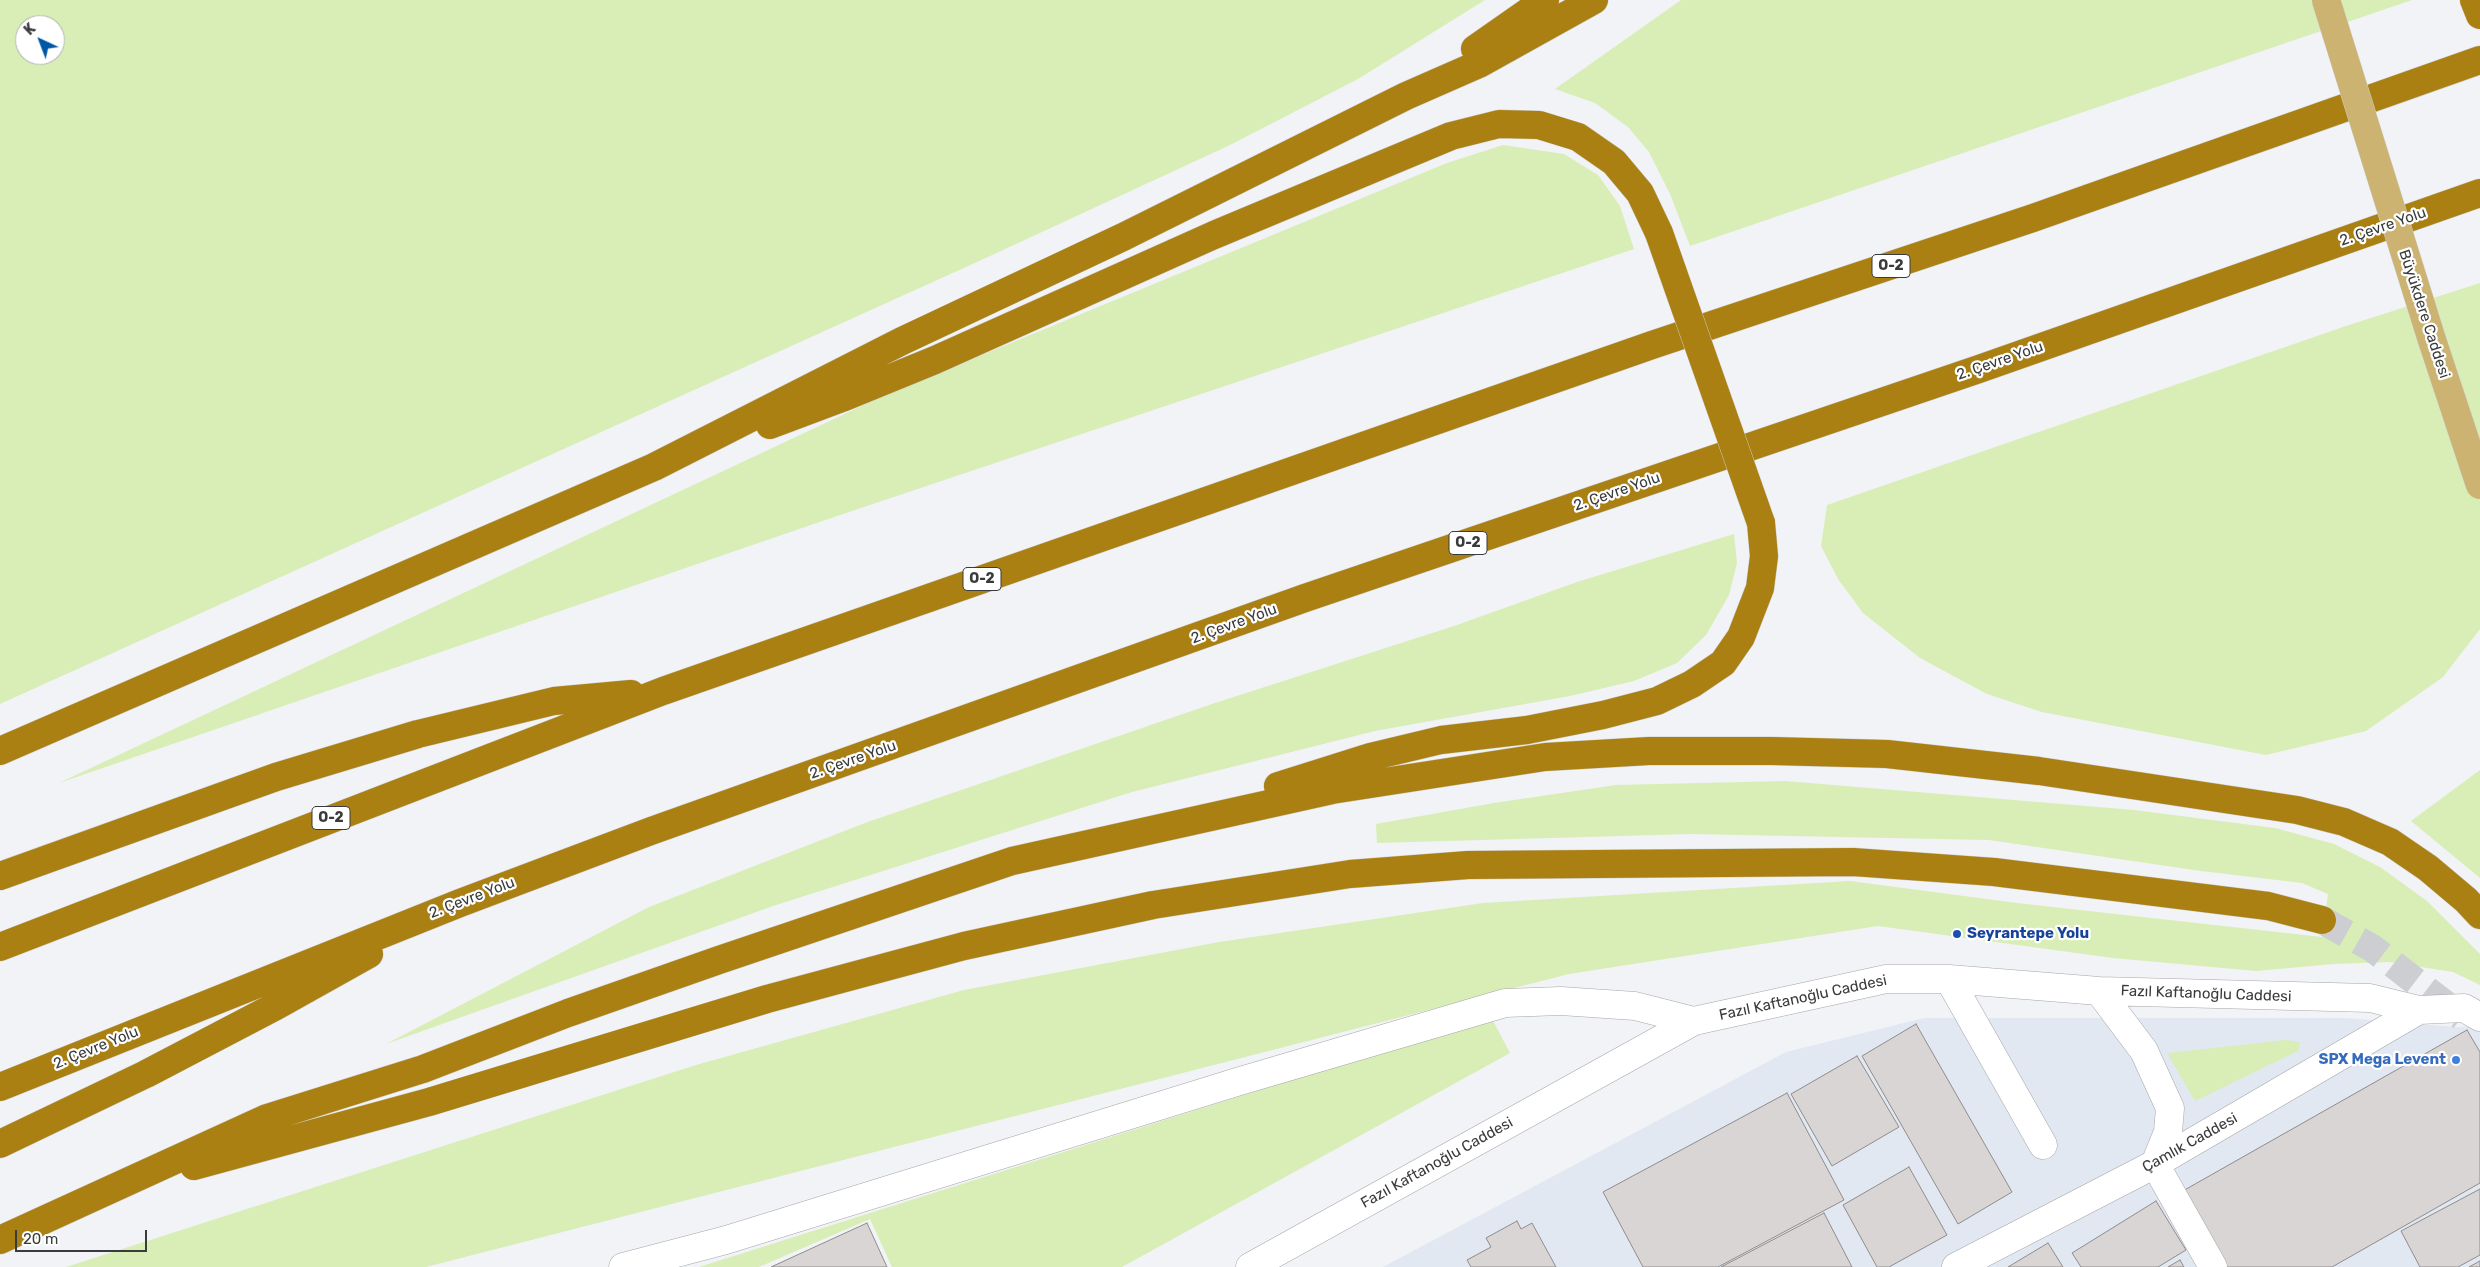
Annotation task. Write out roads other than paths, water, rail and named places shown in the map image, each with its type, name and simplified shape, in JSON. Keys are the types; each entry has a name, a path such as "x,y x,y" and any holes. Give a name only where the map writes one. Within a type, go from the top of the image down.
{"highway":[{"path":"1406,96 1545,0"},
{"path":"654,467 902,341 1123,237 1406,96 1479,64 1594,0"},
{"path":"2474,0 2480,15"},
{"name":"O-2","path":"0,946 663,691 1634,352 2042,215 2480,60"},
{"path":"0,751 654,467 842,398 935,360 1214,235 1451,136 1499,124 1538,125 1578,137 1614,162 1640,193 1659,233 1761,523 1764,556 1760,588 1741,637 1723,663 1692,684 1657,701 1603,715 1527,730 1441,740 1370,757 1275,787 1198,819"},
{"name":"2. Çevre Yolu","path":"0,1086 460,903 651,831 1305,598 1988,366 2480,194"},
{"path":"0,876 276,777 418,734 554,701 663,691"},
{"path":"0,1240 266,1118 423,1069 568,1013 855,913 1012,861 1332,790 1545,758 1658,751 1772,750 1887,754 2048,773 2297,810 2344,822 2390,842 2428,868 2466,900 2480,915"},
{"path":"118,1186 428,1102 767,999 964,946 1153,905 1350,874 1468,865 1853,862 1994,872 2268,906 2322,920"},
{"path":"0,1144 146,1074 276,1006 460,903"}],"main road":[{"name":"Büyükdere Caddesi","path":"2326,0 2431,337 2480,485"}],"street":[{"name":"Fazıl Kaftanoğlu Caddesi","path":"1250,1267 1694,1021 1886,980 1949,979 2099,991 2370,998 2419,1010"},
{"path":"1949,979 2043,1145"},
{"path":"2099,991 2144,1051 2170,1108 2168,1132 2155,1164 2213,1267"},
{"path":"623,1267 659,1262 1250,1078 1505,1003 1560,1001 1635,1006 1694,1021"},
{"path":"2419,1010 2464,1008 2480,1017"},
{"name":"Çamlık Caddesi","path":"1956,1267 2155,1164 2419,1010"}],"tunnel":[{"path":"2322,920 2372,948 2462,1017"}],"place":[{"name":"Seyrantepe Yolu","path":"1957,934"},
{"name":"SPX Mega Levent","path":"2456,1060"}]}
